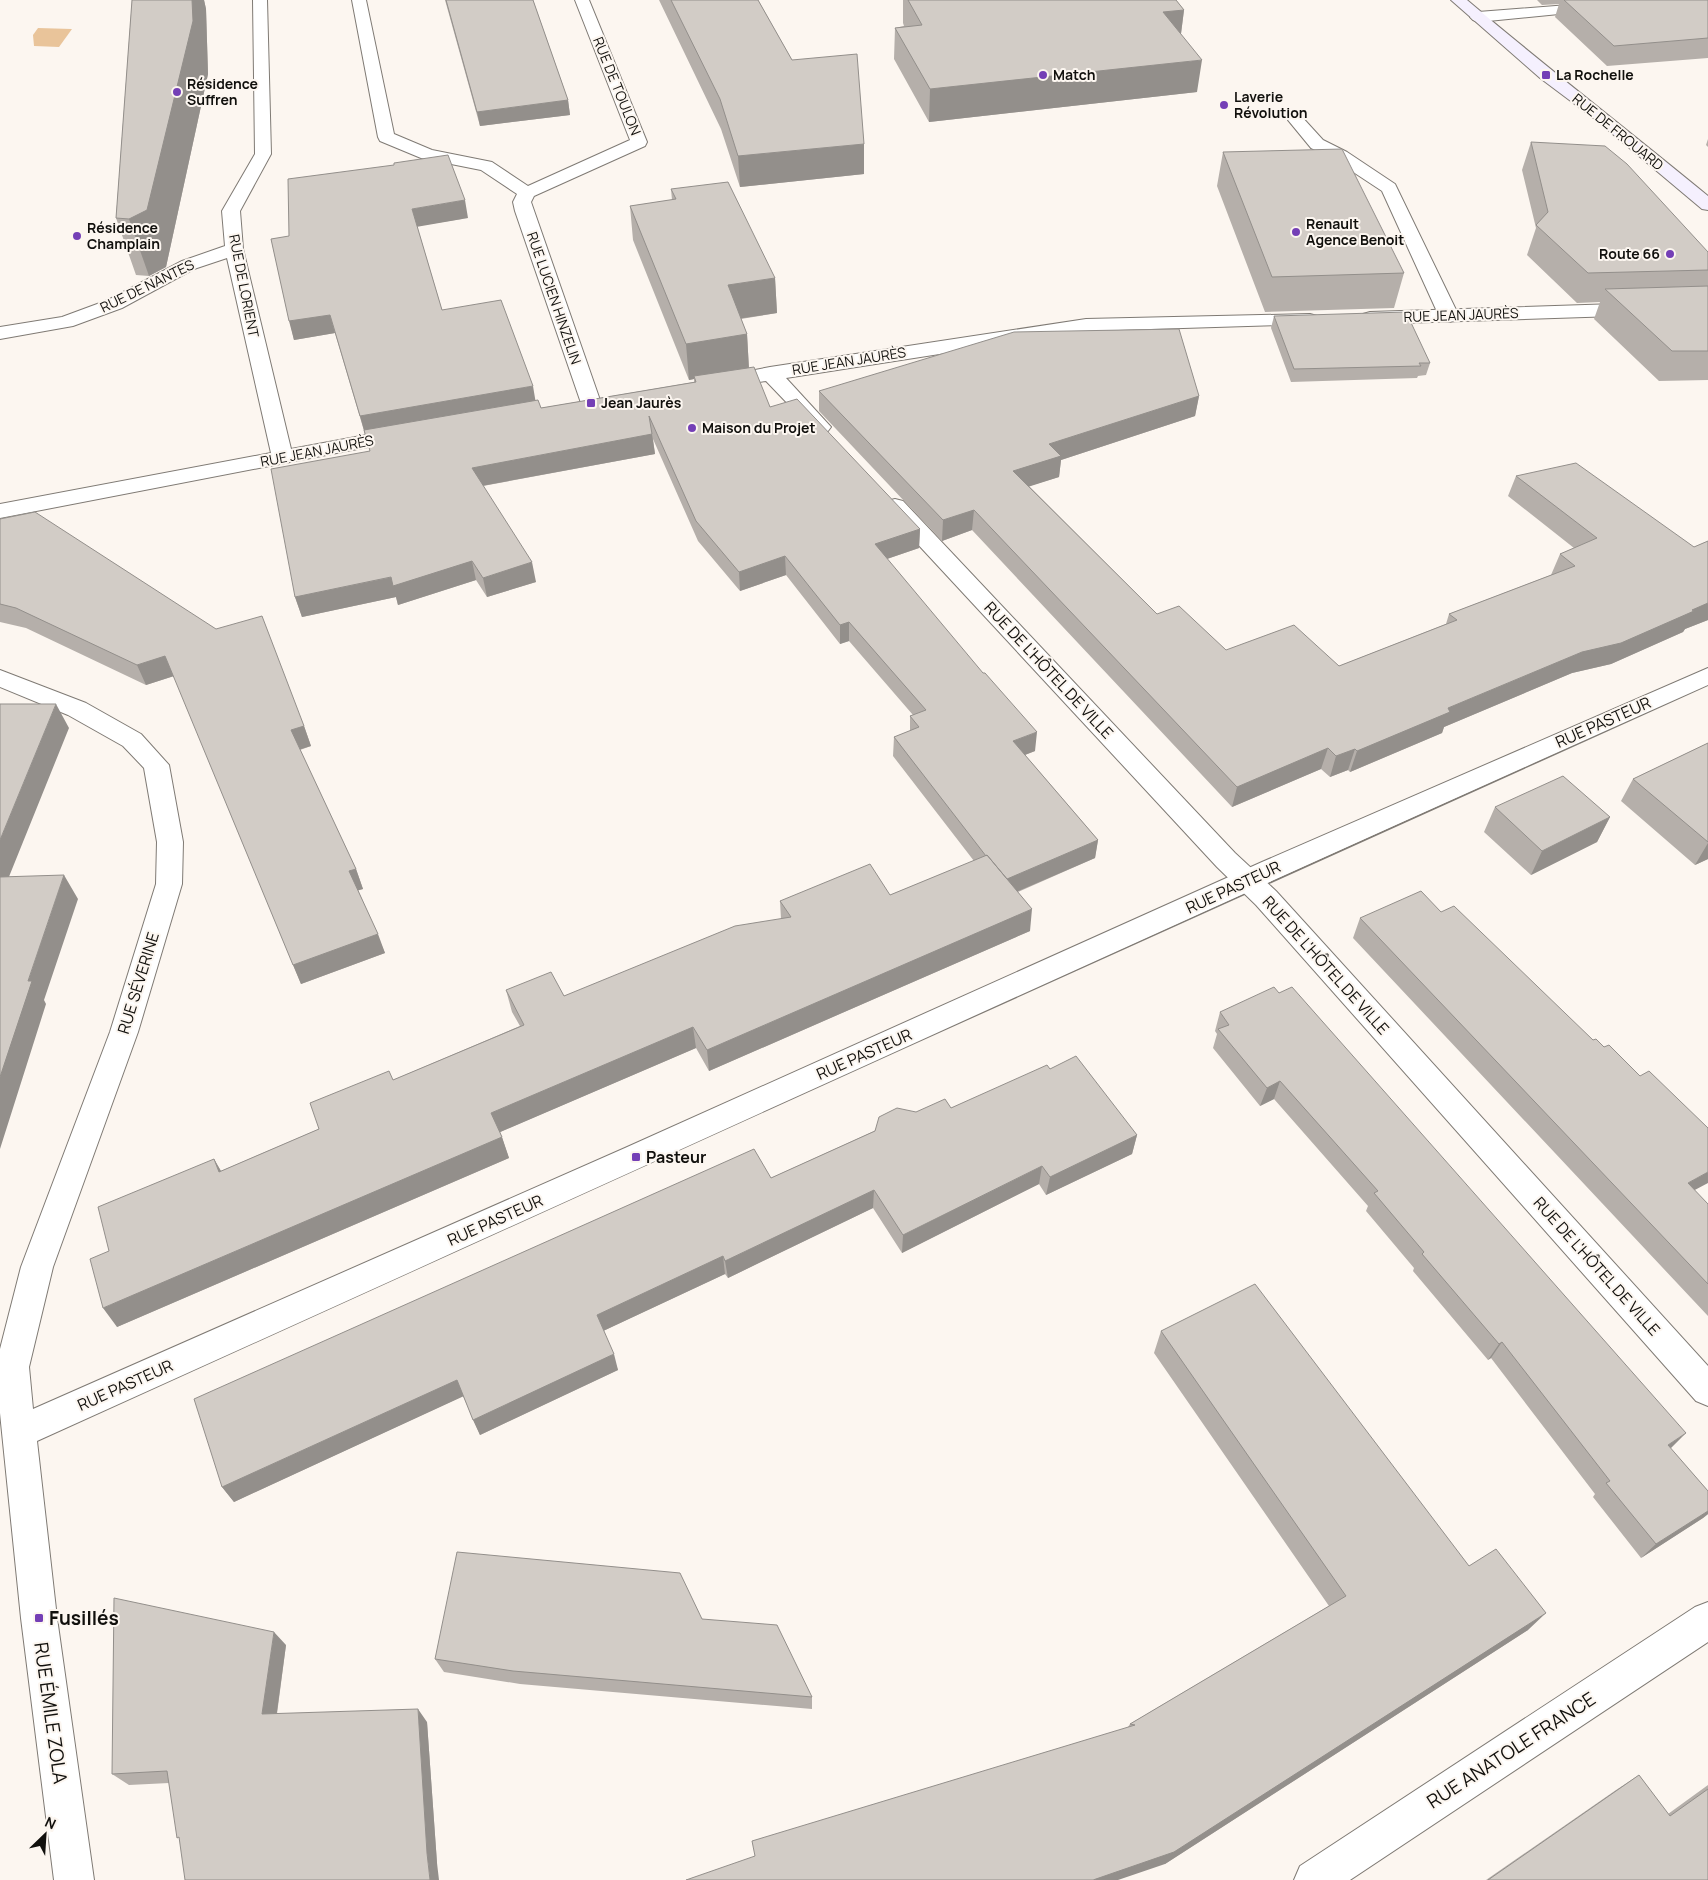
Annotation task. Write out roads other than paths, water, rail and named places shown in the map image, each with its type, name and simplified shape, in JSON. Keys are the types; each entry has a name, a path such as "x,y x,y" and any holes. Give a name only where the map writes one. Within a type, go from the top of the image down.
{"main road":[{"name":"RUE DE FROUARD","path":"1458,0 1546,75 1602,117 1708,205"},
{"path":"1483,0 1516,27"}],"street":[{"name":"RUE DE LORIENT","path":"260,0 263,154 232,211 234,249 282,457"},
{"path":"359,0 386,136 427,154 486,166 527,194"},
{"name":"RUE DE TOULON","path":"527,194 639,142 582,0"},
{"path":"1478,17 1609,6"},
{"path":"1296,120 1317,144 1341,156 1389,188 1449,316"},
{"name":"RUE LUCIEN HINZELIN","path":"527,194 522,202 524,211 591,402"},
{"name":"RUE DE NANTES","path":"0,333 66,322 116,304 188,265 234,249"},
{"name":"RUE JEAN JAURÈS","path":"704,384 1086,325 1449,316 1708,307"},
{"path":"770,374 838,446"},
{"name":"RUE JEAN JAURÈS","path":"0,511 424,431"},
{"name":"RUE DE L'HÔTEL DE VILLE","path":"879,490 1279,912 1708,1390"},
{"name":"RUE PASTEUR","path":"20,1432 1708,676"},
{"name":"RUE SÉVERINE","path":"0,678 77,710 132,740 156,765 170,842 169,884 124,1032 37,1267 6,1368"},
{"name":"RUE ÉMILE ZOLA","path":"6,1368 20,1432 39,1618 74,1880"},
{"name":"RUE ANATOLE FRANCE","path":"1314,1880 1708,1620"}],"place":[{"name":"Match","path":"1043,75"},
{"name":"La Rochelle","path":"1546,75"},
{"name":"Résidence Suffren","path":"177,92"},
{"name":"Laverie Révolution","path":"1224,105"},
{"name":"Renault Agence Benoit","path":"1296,232"},
{"name":"Résidence Champlain","path":"77,236"},
{"name":"Route 66","path":"1670,254"},
{"name":"Jean Jaurès","path":"591,403"},
{"name":"Maison du Projet","path":"692,428"},
{"name":"Pasteur","path":"636,1157"},
{"name":"Fusillés","path":"39,1618"}]}
